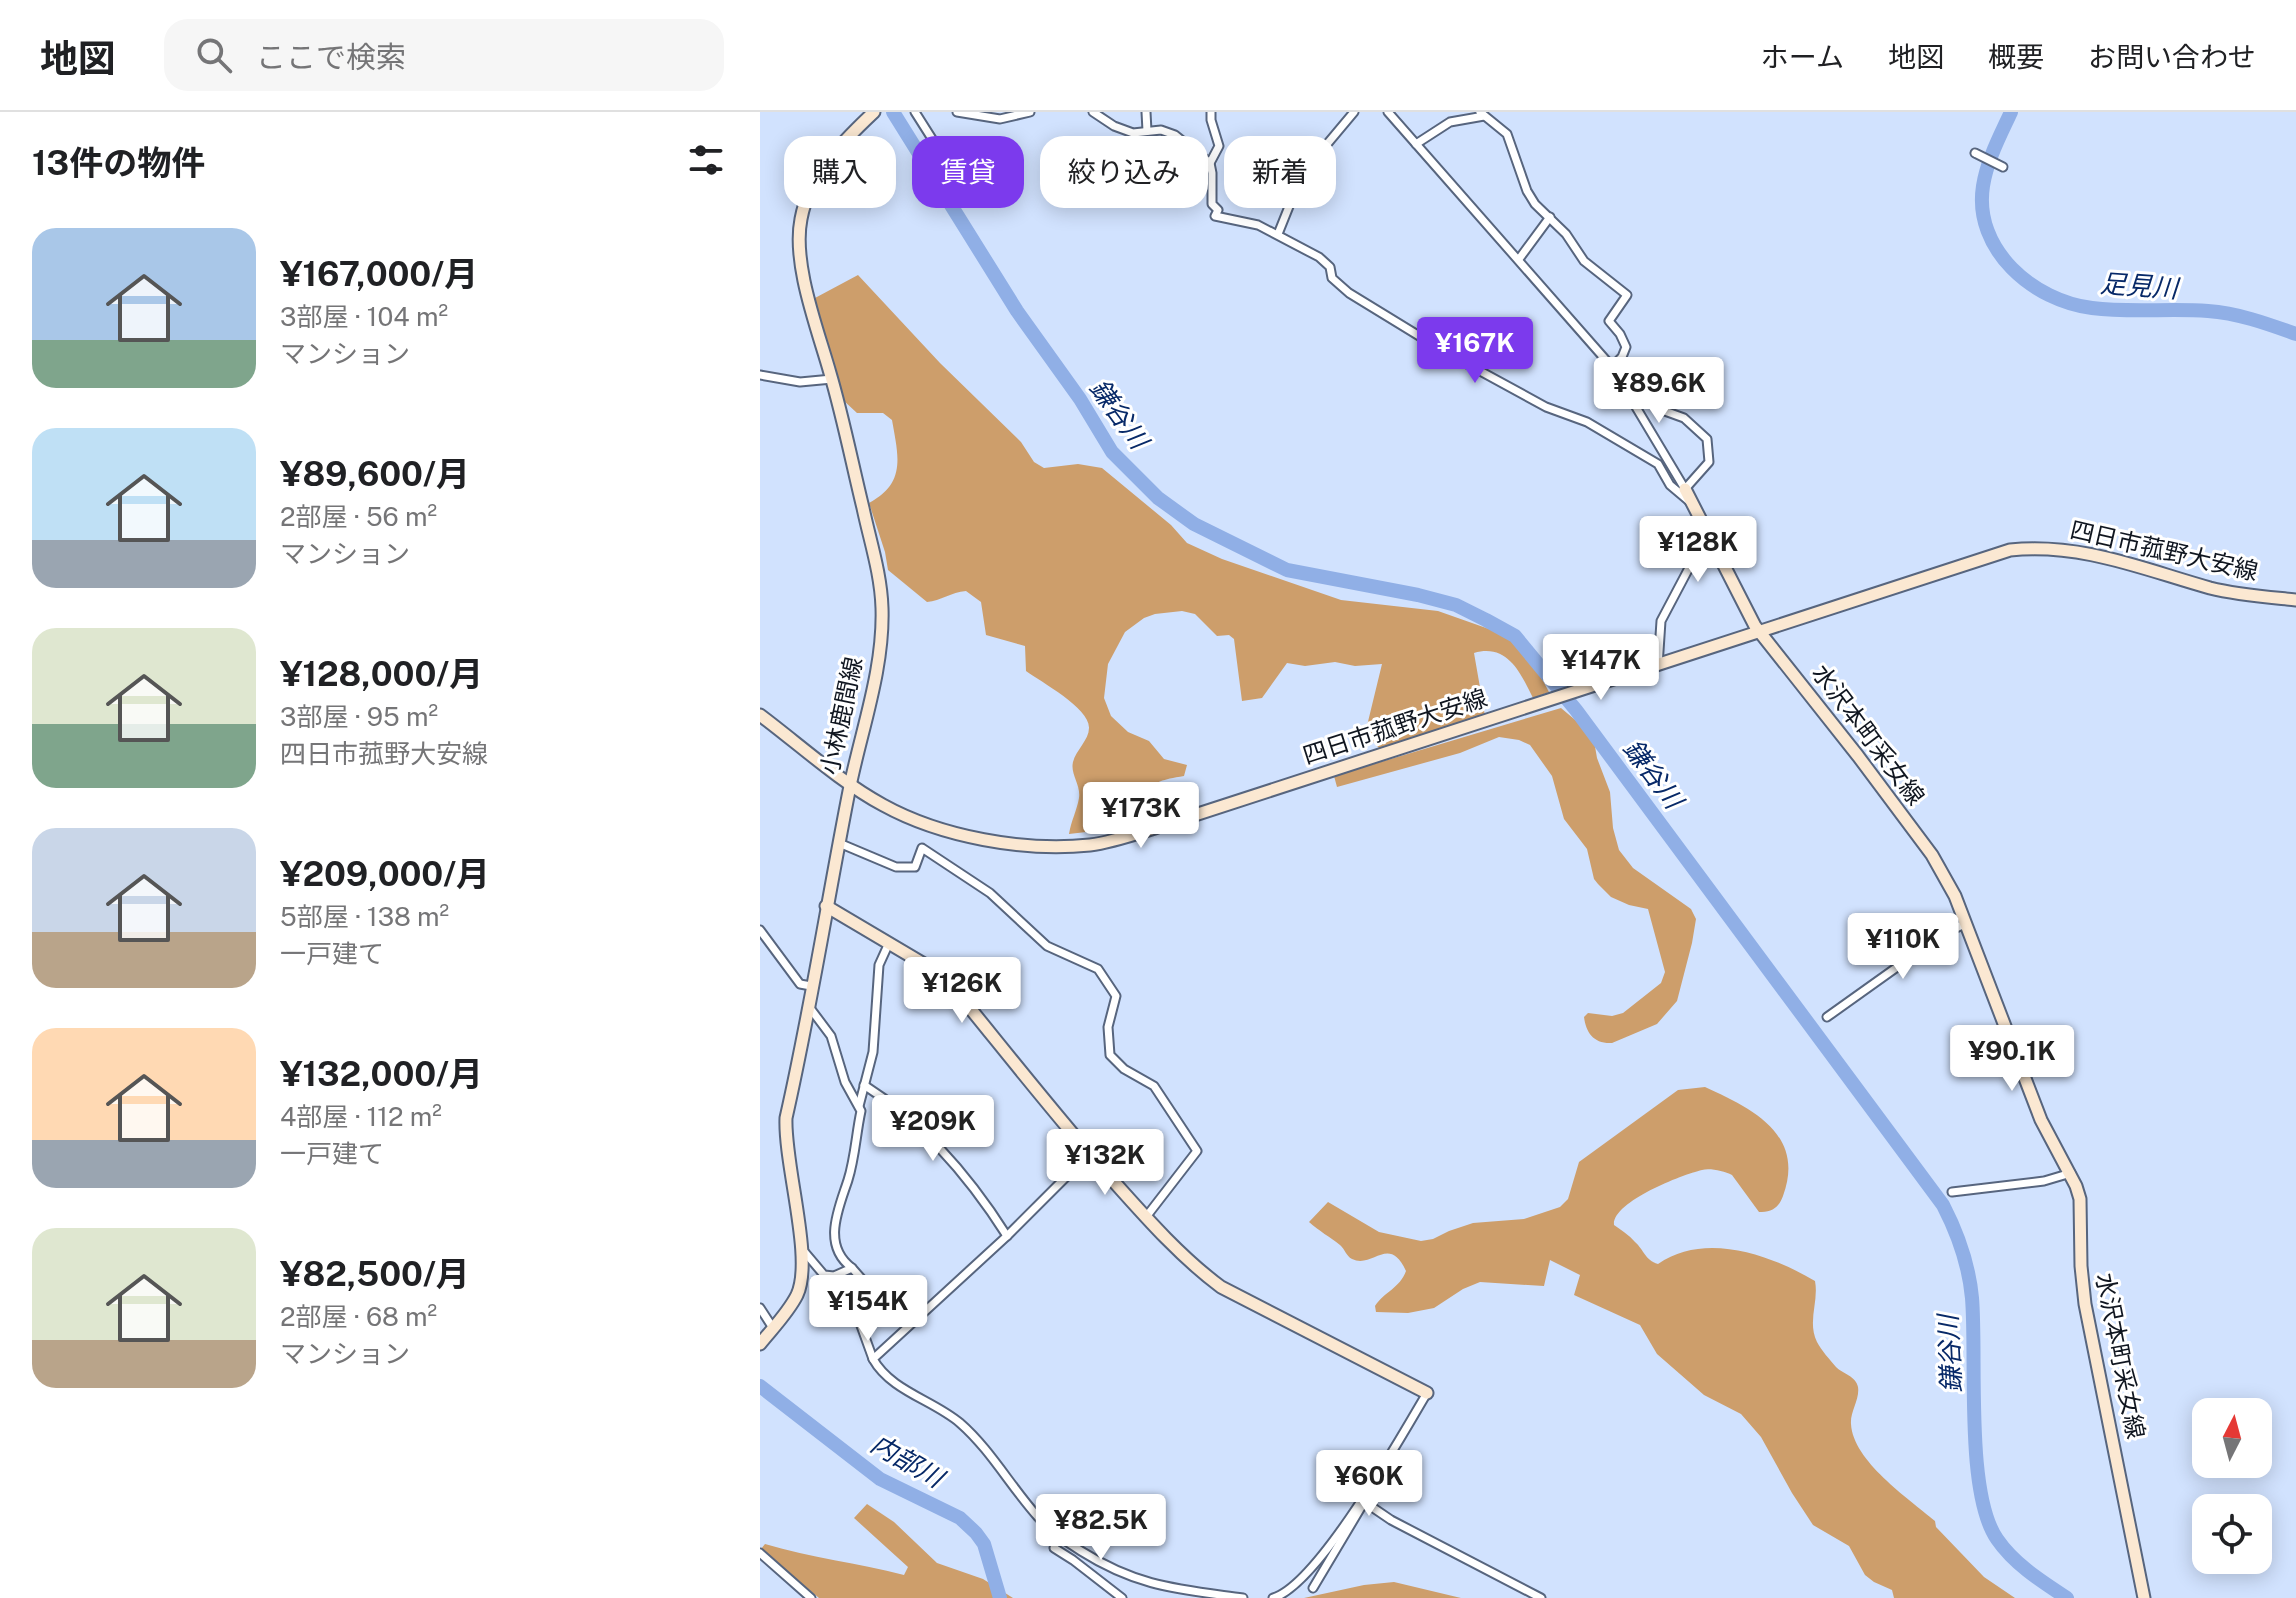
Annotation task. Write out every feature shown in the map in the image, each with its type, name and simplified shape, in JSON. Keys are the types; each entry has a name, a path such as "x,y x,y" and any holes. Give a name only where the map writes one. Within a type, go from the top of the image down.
{"main road":[{"name":"小林鹿間線","path":"760,1344 797,1294 803,1270 786,1146 786,1118 850,784 879,655 882,611 876,560 804,274 800,222 810,189 824,167 874,112"},
{"name":"水沢本町采女線","path":"1685,489 1755,626 1932,855 1955,896 2041,1120 2071,1173 2080,1199 2085,1304 2144,1598"},
{"name":"四日市菰野大安線","path":"760,715 885,807 967,836 1011,843 1092,845 1174,822 1761,633 1997,553 2037,547 2073,550 2224,591 2296,600"},
{"path":"826,906 929,967 952,986 1089,1154 1191,1263 1221,1287 1427,1393"}],"street":[{"path":"915,112 930,136"},
{"path":"957,112 1000,119 1030,112"},
{"path":"1093,112 1114,126 1133,133 1170,132 1210,163"},
{"path":"1146,112 1147,131"},
{"path":"1211,112 1219,146 1210,163 1212,204 1218,210 1215,216 1258,225 1319,257 1330,267 1332,278 1349,293 1447,353 1546,407 1587,422 1658,464 1670,485 1693,506"},
{"path":"1278,234 1302,174 1354,112"},
{"path":"1388,112 1612,367 1625,384 1685,489 1709,462 1707,439 1684,418 1662,410 1643,391 1625,384"},
{"path":"1416,144 1450,122 1482,114 1507,134 1527,191 1584,261 1627,295 1609,321 1626,347 1622,357 1612,367"},
{"path":"1977,154 2002,166"},
{"path":"1519,259 1550,217"},
{"path":"760,375 800,382 832,379"},
{"path":"1652,668 1661,621 1708,532"},
{"path":"839,843 896,867 915,867 922,848 990,893 1047,946 1098,969 1116,996 1108,1027 1110,1055 1124,1069 1154,1086 1197,1151 1146,1217"},
{"path":"1827,1017 1942,935 1964,924"},
{"path":"760,930 800,984 811,986"},
{"path":"859,1106 873,1052 879,965 889,943"},
{"path":"808,1006 831,1036 845,1082 861,1111 849,1180 839,1203 834,1232 836,1245 846,1263 867,1285 862,1305 856,1312 879,1370 891,1381 932,1402 971,1432 1031,1509 1057,1536 1121,1574 1155,1585 1243,1598"},
{"path":"864,1085 887,1099 919,1126 984,1200 1007,1236"},
{"path":"873,1359 1007,1236 1089,1154"},
{"path":"1952,1192 2051,1180 2071,1173"},
{"path":"802,1249 824,1275 834,1276 852,1268"},
{"path":"760,1308 773,1328"},
{"path":"1273,1598 1294,1588 1365,1498 1427,1393"},
{"path":"1313,1588 1365,1498"},
{"path":"1365,1498 1369,1505 1391,1520 1541,1598"},
{"path":"1057,1536 1054,1548 1122,1598"},
{"path":"760,1553 811,1598"}],"shaded area":[{"path":"858,275 940,363 1021,442 1034,462 1044,468 1078,464 1102,468 1171,525 1187,543 1222,559 1341,600 1438,611 1506,635 1535,666 1549,692 1533,698 1512,663 1496,652 1474,653 1485,716 1381,750 1365,734 1382,664 1355,666 1335,662 1305,666 1287,663 1262,698 1242,701 1234,639 1229,635 1217,636 1195,614 1182,611 1155,614 1125,632 1108,664 1104,698 1111,716 1128,732 1149,741 1164,759 1187,765 1184,776 1155,785 1140,821 1129,827 1069,834 1079,798 1073,762 1089,728 1082,712 1026,671 1025,646 986,635 981,602 966,591 927,602 888,570 869,503 889,487 895,477 897,456 892,420 883,413 857,413 843,400 815,298"},
{"path":"1561,708 1593,735 1597,758 1610,792 1613,828 1619,850 1633,868 1691,909 1696,919 1677,1001 1657,1024 1612,1043 1600,1042 1592,1036 1584,1017 1588,1013 1612,1016 1623,1013 1661,983 1665,972 1648,909 1611,897 1594,879 1587,849 1564,819 1552,776 1530,745 1499,737 1460,753 1337,787 1334,776"},
{"path":"1705,1087 1756,1114 1781,1140 1787,1156 1788,1174 1779,1203 1771,1210 1759,1212 1732,1175 1705,1169 1635,1199 1616,1216 1614,1225 1658,1264 1676,1254 1696,1249 1738,1250 1779,1263 1815,1281 1814,1334 1836,1367 1857,1383 1858,1396 1851,1424 1861,1452 1884,1478 1935,1521 1936,1527 1984,1577 2015,1598 1894,1598 1892,1590 1865,1575 1849,1546 1813,1525 1761,1437 1741,1414 1704,1395 1657,1354 1640,1325 1574,1295 1580,1275 1550,1260 1544,1286 1480,1282 1434,1308 1408,1313 1376,1312 1375,1306 1400,1282 1406,1271 1400,1260 1387,1254 1360,1261 1352,1259 1340,1245 1309,1222 1328,1202 1379,1232 1421,1241 1473,1223 1524,1219 1560,1207 1568,1199 1579,1162 1678,1090"},
{"path":"867,1504 894,1522 937,1563 983,1579 1013,1598 819,1598 761,1549 765,1544 904,1575 908,1567 854,1518"},
{"path":"1394,1582 1461,1598 1304,1598 1364,1585"}],"waterway":[{"name":"鎌谷川","path":"893,112 1017,311 1080,399 1112,452 1158,498 1194,524 1287,570 1418,595 1456,605 1486,620 1515,636 1576,710 1943,1205 1962,1250 1971,1286 1976,1458 1987,1518 1997,1539 2011,1556 2067,1598"},
{"name":"足見川","path":"2011,112 1988,167 1982,209 1998,251 2029,283 2049,295 2092,308 2219,312 2296,334"},
{"name":"内部川","path":"760,1386 880,1479 960,1518 984,1544 1000,1598"}]}
